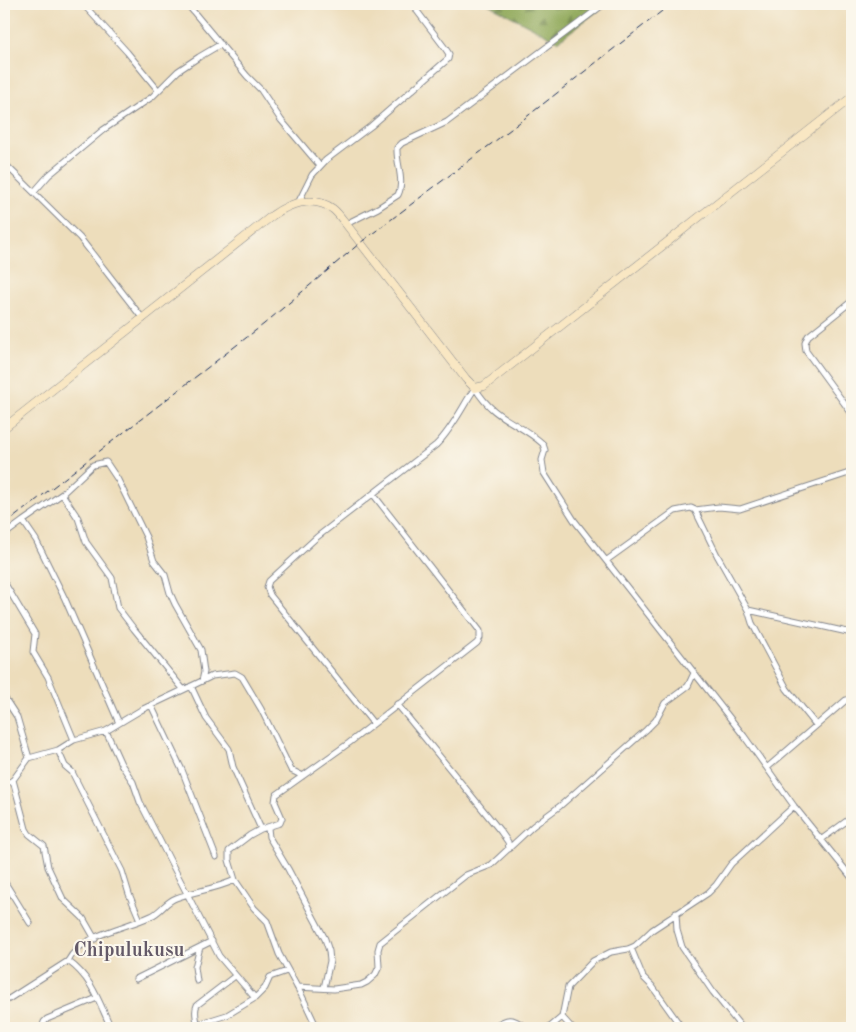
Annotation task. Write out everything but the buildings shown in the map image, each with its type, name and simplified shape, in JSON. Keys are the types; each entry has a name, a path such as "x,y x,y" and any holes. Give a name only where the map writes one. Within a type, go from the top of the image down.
{"street":[{"path":"83,4 128,52 158,90"},
{"path":"187,4 261,90 281,120 320,166"},
{"path":"346,224 378,208 401,190 397,148 402,143 447,122 604,4"},
{"path":"298,203 312,175 320,166 371,126 448,59 449,54 446,48 417,11"},
{"path":"34,192 50,175 103,130 152,97 178,71 199,56 221,44"},
{"path":"373,723 270,595 267,587 269,581 317,537 444,437 476,388 492,381 852,97"},
{"path":"4,163 80,238 143,319"},
{"path":"4,428 273,215 283,208 298,203 312,201 324,204 334,210 346,224 461,372 476,388 483,401 495,413 543,444 542,460 544,474 574,520 768,767 794,806 852,878"},
{"path":"852,301 808,336 805,344 806,351 852,414"},
{"path":"4,535 62,494 93,465 103,461 106,462 118,480 141,526 154,561 165,575 175,604 201,650 204,672 202,681"},
{"path":"607,560 675,510 719,507 740,509 852,472"},
{"path":"62,494 78,518 86,542 112,578 118,608 184,689"},
{"path":"317,1028 278,954 266,921 254,908 235,880 229,860 229,851 250,835 282,821 275,802 276,795 477,643 480,638 480,631 372,494"},
{"path":"695,510 787,689 816,725"},
{"path":"22,521 36,540 65,599 119,723"},
{"path":"4,582 35,634 33,652 48,677 74,740"},
{"path":"748,610 852,633"},
{"path":"4,785 13,780 29,758 58,750 74,740 106,731 151,705 212,676 235,673 239,674 261,709 291,770 303,776"},
{"path":"297,987 334,989 362,985 367,982 375,975 379,966 378,950 380,943 466,875 491,865 533,826 560,806 646,730 656,720 665,703 688,686 694,673"},
{"path":"191,686 206,718 229,749 233,767 261,829"},
{"path":"4,697 17,716 29,758"},
{"path":"768,767 846,700 852,698"},
{"path":"397,704 501,832 508,842 509,849"},
{"path":"151,705 182,770 216,856"},
{"path":"106,731 121,764 133,782 140,802 157,831 172,866 219,956 255,998"},
{"path":"58,750 65,766 72,772 122,871 140,920"},
{"path":"13,780 26,829 44,846 48,867 63,899 83,918 95,939"},
{"path":"549,1028 562,1017 568,987 583,970 602,956 631,948 652,930 698,900 716,885 731,864 794,806"},
{"path":"822,839 852,817"},
{"path":"268,828 269,837 288,869 327,945 330,961 324,988"},
{"path":"4,1002 68,961 75,950 95,939 158,912 169,901 188,894 215,888 235,880"},
{"path":"4,881 30,923"},
{"path":"676,913 677,930 682,947 713,992 742,1028"},
{"path":"136,978 212,941"},
{"path":"197,981 196,966 200,947"},
{"path":"631,948 640,972 682,1028"},
{"path":"68,961 86,977 111,1028"},
{"path":"235,976 197,1005 195,1012 197,1026 227,1015 255,998 265,988 270,977 287,971"},
{"path":"42,1028 47,1019 97,998"},
{"path":"562,1017 572,1028"},
{"path":"491,1028 510,1019 515,1020 526,1028"}],"green space":[{"path":"488,4 607,4 558,41"}],"railway":[{"path":"4,525 264,324 360,243 511,129 671,4"}],"district":[{"name":"Chipulukusu","path":"129,949"}]}
